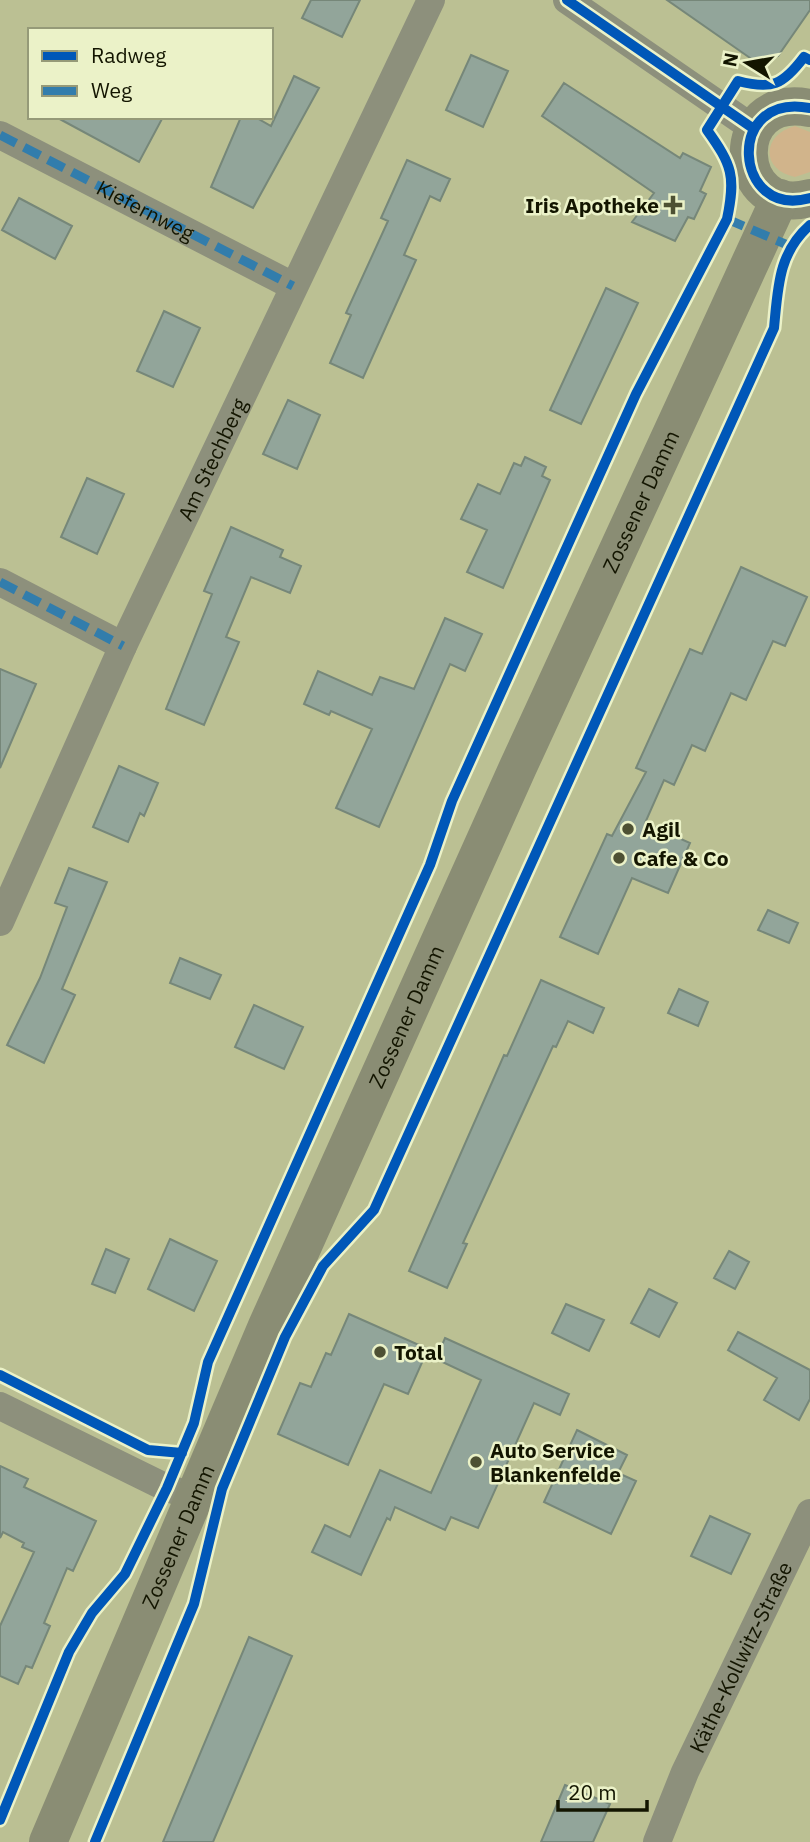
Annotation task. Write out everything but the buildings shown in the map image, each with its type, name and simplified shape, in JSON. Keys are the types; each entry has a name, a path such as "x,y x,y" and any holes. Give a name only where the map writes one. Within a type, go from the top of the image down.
{"main road":[{"path":"795,198 762,187 751,170 747,156 754,129 764,117 778,109 793,106 810,108"},
{"name":"Zossener Damm","path":"48,1842 267,1326 499,808 795,198"}],"street":[{"name":"Am Stechberg","path":"0,922 123,646 431,0"},
{"path":"567,0 754,129"},
{"name":"Kiefernweg","path":"0,135 293,286"},
{"path":"0,582 123,646"},
{"path":"0,1406 167,1488 195,1497"},
{"name":"Käthe-Kollwitz-Straße","path":"657,1842 685,1772 810,1513"}],"shaded area":[{"path":"795,126 810,132 810,172 795,177 776,167 769,152 776,137"}],"marked path":[{"path":"0,135 293,286"},
{"path":"727,219 790,246"},
{"path":"0,582 123,646"}],"cycle path":[{"path":"567,0 754,129"},
{"path":"0,1820 69,1652 92,1613 125,1574 167,1488 194,1423 208,1362 430,865 452,801 636,394 727,219 731,192 730,172 727,162 707,130 738,81 760,85 776,83 790,74 804,57 810,60"},
{"path":"810,108 782,108 763,118 752,135 749,155 753,175 765,191 784,200 810,198"},
{"path":"95,1842 194,1604 222,1489 285,1337 323,1266 374,1210 774,328 779,285 786,259 791,247 810,225"},
{"path":"0,1375 148,1450 182,1453"}],"place":[{"name":"Iris Apotheke","path":"673,205"},
{"name":"Agil","path":"628,829"},
{"name":"Cafe & Co","path":"619,858"},
{"name":"Total","path":"380,1352"},
{"name":"Auto Service Blankenfelde","path":"476,1462"}]}
